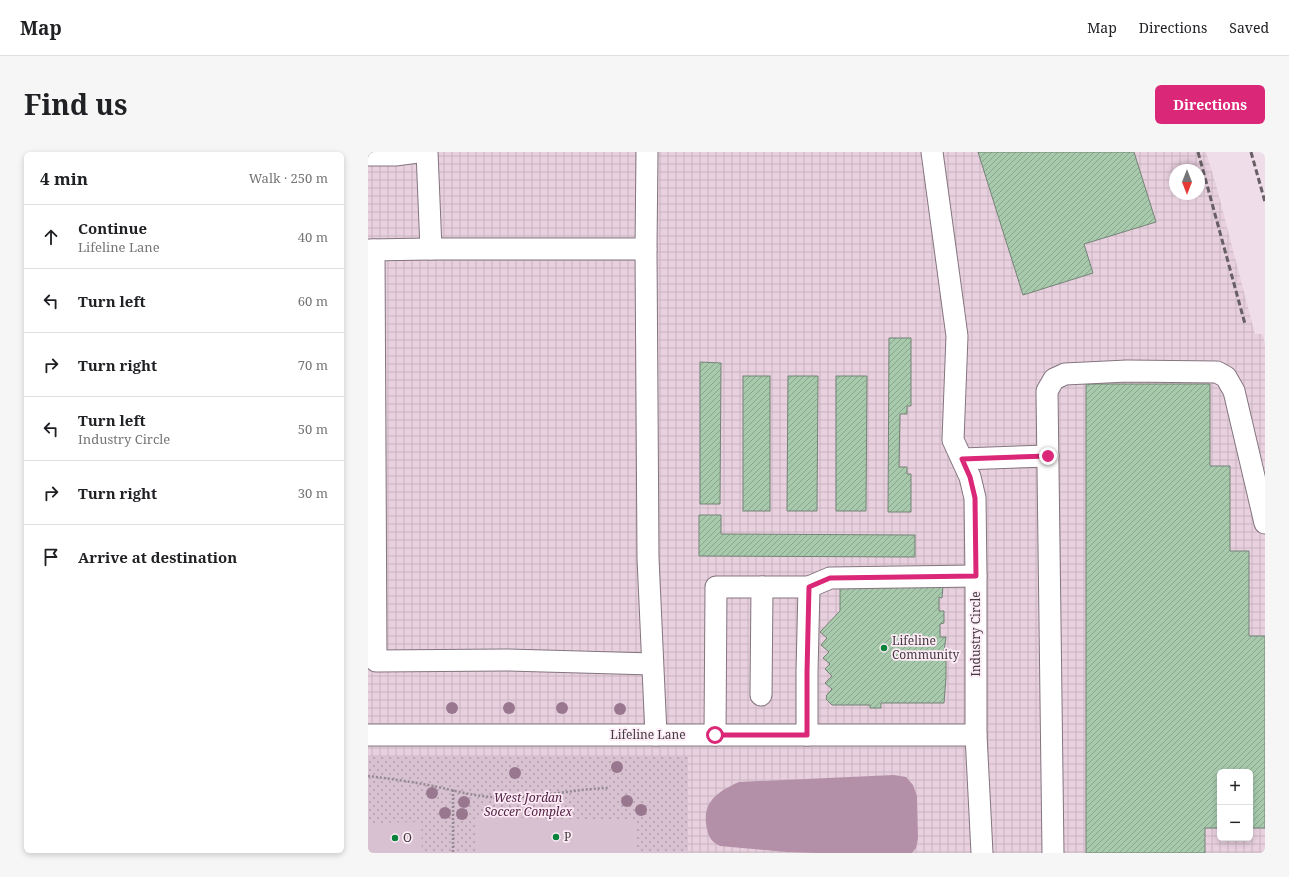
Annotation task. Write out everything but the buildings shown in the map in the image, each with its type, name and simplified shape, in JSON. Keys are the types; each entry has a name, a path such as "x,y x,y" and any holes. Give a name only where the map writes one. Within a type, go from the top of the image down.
{"street":[{"path":"368,155 395,155 418,152"},
{"path":"428,152 431,249"},
{"path":"647,152 646,249 648,558 656,735"},
{"name":"Industry Circle","path":"932,152 957,336 953,440 971,482 975,498 976,735 982,853"},
{"path":"646,249 371,250 372,608 376,661 507,660 652,664"},
{"path":"1053,853 1047,391 1054,379 1065,374 1127,371 1218,372 1226,377 1234,391 1265,523"},
{"path":"962,459 1048,456"},
{"path":"715,735 716,587 809,587 830,578 976,576"},
{"path":"761,696 762,587"},
{"path":"807,735 809,587"},
{"name":"Lifeline Lane","path":"368,735 976,735"}],"path":[{"path":"368,776 453,790 479,796 510,798 594,788 608,788"},
{"path":"453,790 453,853"}],"shaded area":[{"path":"368,152 1206,152 1255,334 1263,334 1265,345 1265,853 688,853 688,756 368,756"},
{"path":"894,775 906,777 913,785 917,796 918,839 916,848 912,853 786,852 720,846 711,839 708,832 706,812 712,799 724,790 739,782"}],"green space":[{"name":"West Jordan Soccer Complex","path":"368,756 688,756 688,853 368,853"},
{"name":"P","path":"477,817 635,821 635,853 477,853"},
{"name":"O","path":"421,822 422,853 368,853 368,823"}],"railway":[{"path":"1198,152 1245,324"},
{"path":"1251,152 1265,202"}],"place":[{"name":"Lifeline Community","path":"884,648"},
{"name":"P","path":"556,837"},
{"name":"O","path":"395,838"}],"route":[{"path":"715,735 807,735 809,587 830,578 976,576 975,498 970,477 962,459 1048,456"}]}
